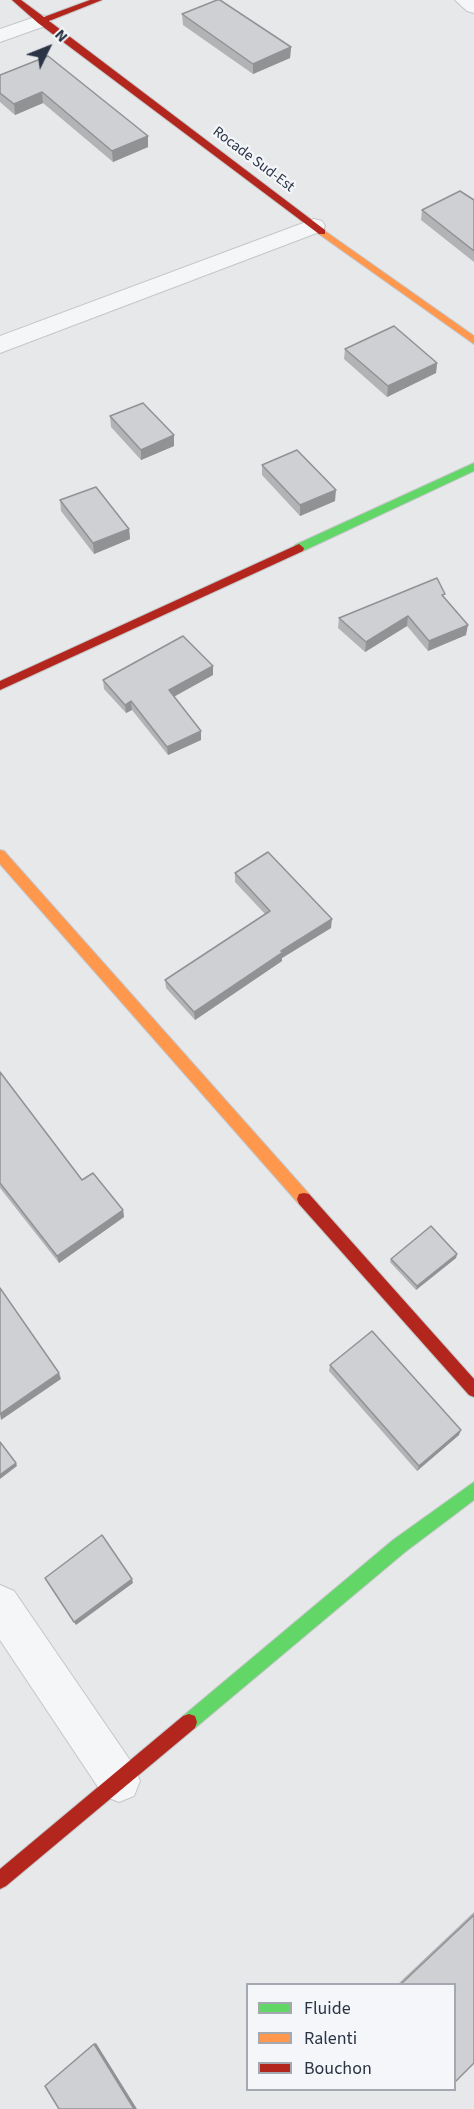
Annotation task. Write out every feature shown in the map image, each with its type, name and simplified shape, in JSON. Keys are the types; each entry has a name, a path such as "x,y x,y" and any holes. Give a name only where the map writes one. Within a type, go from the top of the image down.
{"street":[{"name":"Rocade Sud-Est","path":"16,0 314,225 474,341"},
{"path":"0,36 98,0"},
{"path":"465,0 474,7"},
{"path":"0,345 314,225"},
{"path":"0,686 474,467"},
{"path":"0,855 474,1390"},
{"path":"0,1880 399,1546 474,1490"},
{"path":"0,1605 120,1781"}],"building":[{"path":"217,0 291,47 253,64 182,14"},
{"path":"48,56 148,136 112,151 42,92 14,104 0,93 0,75"},
{"path":"460,191 474,200 474,251 422,210"},
{"path":"394,326 437,363 388,386 345,349"},
{"path":"143,403 174,435 141,450 110,416"},
{"path":"297,450 336,490 300,505 262,465"},
{"path":"96,487 129,529 93,543 60,500"},
{"path":"437,578 445,594 442,595 468,625 429,641 408,616 366,642 339,618"},
{"path":"183,636 213,666 169,690 201,731 167,747 131,701 125,705 103,680"},
{"path":"268,852 332,919 281,951 283,952 194,1012 165,980 270,911 235,873"},
{"path":"0,1072 82,1180 93,1173 123,1210 57,1256 0,1183"},
{"path":"431,1226 457,1254 417,1286 391,1259"},
{"path":"0,1288 59,1373 0,1414"},
{"path":"372,1331 461,1430 419,1466 330,1365"},
{"path":"0,1442 16,1463 0,1475"},
{"path":"102,1535 132,1579 74,1622 45,1578"},
{"path":"474,1915 474,2063 456,2081 456,1983 402,1983"},
{"path":"94,2044 134,2109 59,2109 45,2086"}],"traffic: fast":[{"path":"299,548 474,467"},
{"path":"189,1722 399,1546 474,1490"}],"traffic: slow":[{"path":"322,232 474,341"},
{"path":"0,855 304,1199"}],"traffic: jam":[{"path":"16,0 322,232"},
{"path":"41,21 98,0"},
{"path":"0,686 299,548"},
{"path":"304,1199 474,1390"},
{"path":"0,1880 189,1722"}]}
